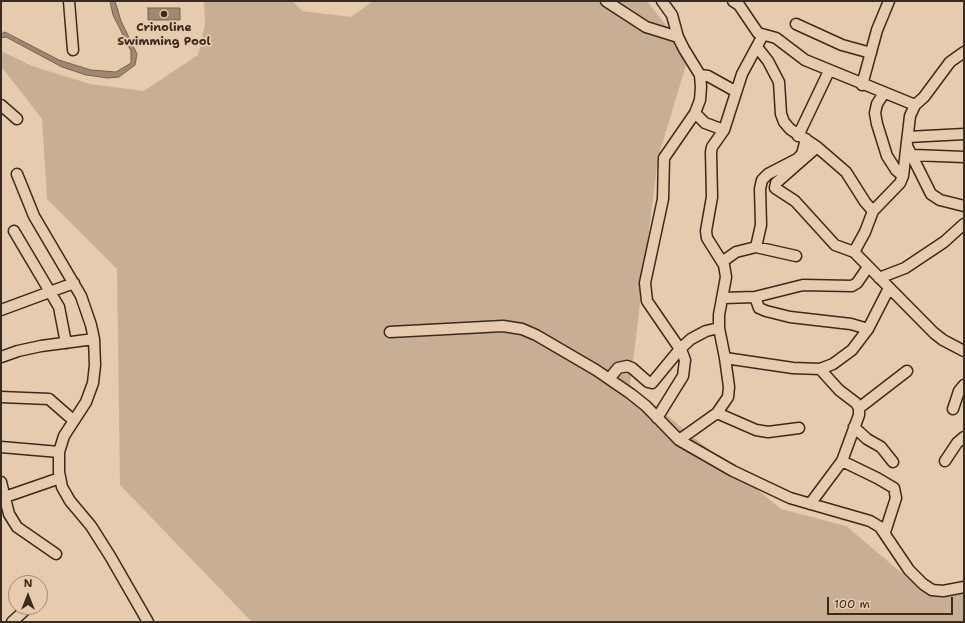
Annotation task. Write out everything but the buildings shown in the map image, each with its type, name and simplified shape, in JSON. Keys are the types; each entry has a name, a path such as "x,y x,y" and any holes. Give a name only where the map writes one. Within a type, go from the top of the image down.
{"street":[{"path":"69,1 72,50"},
{"path":"606,1 646,27 678,37"},
{"path":"657,418 683,376 685,360 680,349 646,301 645,283 663,199 664,158 695,112 700,100 700,75 678,37 672,15 662,1"},
{"path":"733,1 744,5 754,28 763,35 776,38 805,60 915,105"},
{"path":"862,84 889,1"},
{"path":"796,24 842,45 871,53"},
{"path":"680,440 717,413 728,397 729,388 726,358 718,328 726,277 722,262 711,246 706,231 712,196 712,147 724,130 735,91 742,74 763,35"},
{"path":"757,47 768,61 779,82 781,114 784,122 802,138 817,147 846,172 865,202 873,211"},
{"path":"854,252 865,232 873,211 900,183 904,176 910,116 915,105 927,93 950,62 964,52"},
{"path":"756,247 761,225 760,189 762,180 768,174 798,159 804,149 802,138 829,71"},
{"path":"700,75 708,76 735,91"},
{"path":"884,93 877,104 877,124 887,156 896,170 904,176"},
{"path":"1,105 17,118"},
{"path":"695,112 704,123 724,130"},
{"path":"907,142 964,134"},
{"path":"907,142 931,194 940,200 964,206"},
{"path":"817,147 776,183 775,188 795,201 835,245 854,252 934,333 943,340 964,351"},
{"path":"913,155 964,157"},
{"path":"17,174 34,216 74,283 87,312 94,339 95,365 93,383 86,402 64,436 59,452 60,478 62,487 70,501 91,526 103,544 148,622"},
{"path":"879,278 905,268 944,242 964,224"},
{"path":"14,230 51,292 62,317 66,343"},
{"path":"722,262 736,252 756,247 796,256"},
{"path":"723,298 754,297 803,284 852,286 857,283 868,267"},
{"path":"1,310 74,283"},
{"path":"726,358 793,368 820,369 844,357 868,329 890,288"},
{"path":"754,297 759,308 766,311 790,317 851,324 868,329"},
{"path":"390,332 503,326 522,329 536,334 609,379 646,406 680,440 765,488 790,498 870,521 880,527 909,570 923,584 932,590 943,591 964,586"},
{"path":"609,379 618,368 627,366 632,368 648,382 652,383 680,349 698,334 718,328"},
{"path":"1,357 18,351 41,346 94,339"},
{"path":"810,504 842,461 859,408 856,402 839,390 820,369"},
{"path":"859,408 907,371"},
{"path":"953,409 959,391 964,385"},
{"path":"1,397 49,399 73,420"},
{"path":"717,413 756,430 768,432 799,428"},
{"path":"854,427 867,439 881,447 893,462"},
{"path":"945,461 957,443 964,437"},
{"path":"1,447 59,452"},
{"path":"842,461 894,488 896,498 884,532"},
{"path":"5,497 60,478"},
{"path":"1,482 9,514 17,527 56,554"},
{"path":"12,622 20,615"}],"shaded area":[{"path":"110,1 115,1 121,21 137,54 135,65 119,77 108,78 86,75 62,67 6,37 1,38 1,34 5,32 59,60 91,70 116,72 131,63 131,51 113,15"},
{"path":"204,1 293,1 302,11 351,17 373,1 647,1 689,55 658,158 630,385 781,509 846,526 922,590 964,588 964,622 252,622 120,485 117,269 47,199 42,119 1,66 1,51 32,66 90,84 144,91 198,55 205,25"},
{"name":"Crinoline Swimming Pool","path":"148,8 180,8 180,20 148,20"}],"place":[{"name":"Crinoline Swimming Pool","path":"164,14"}]}
